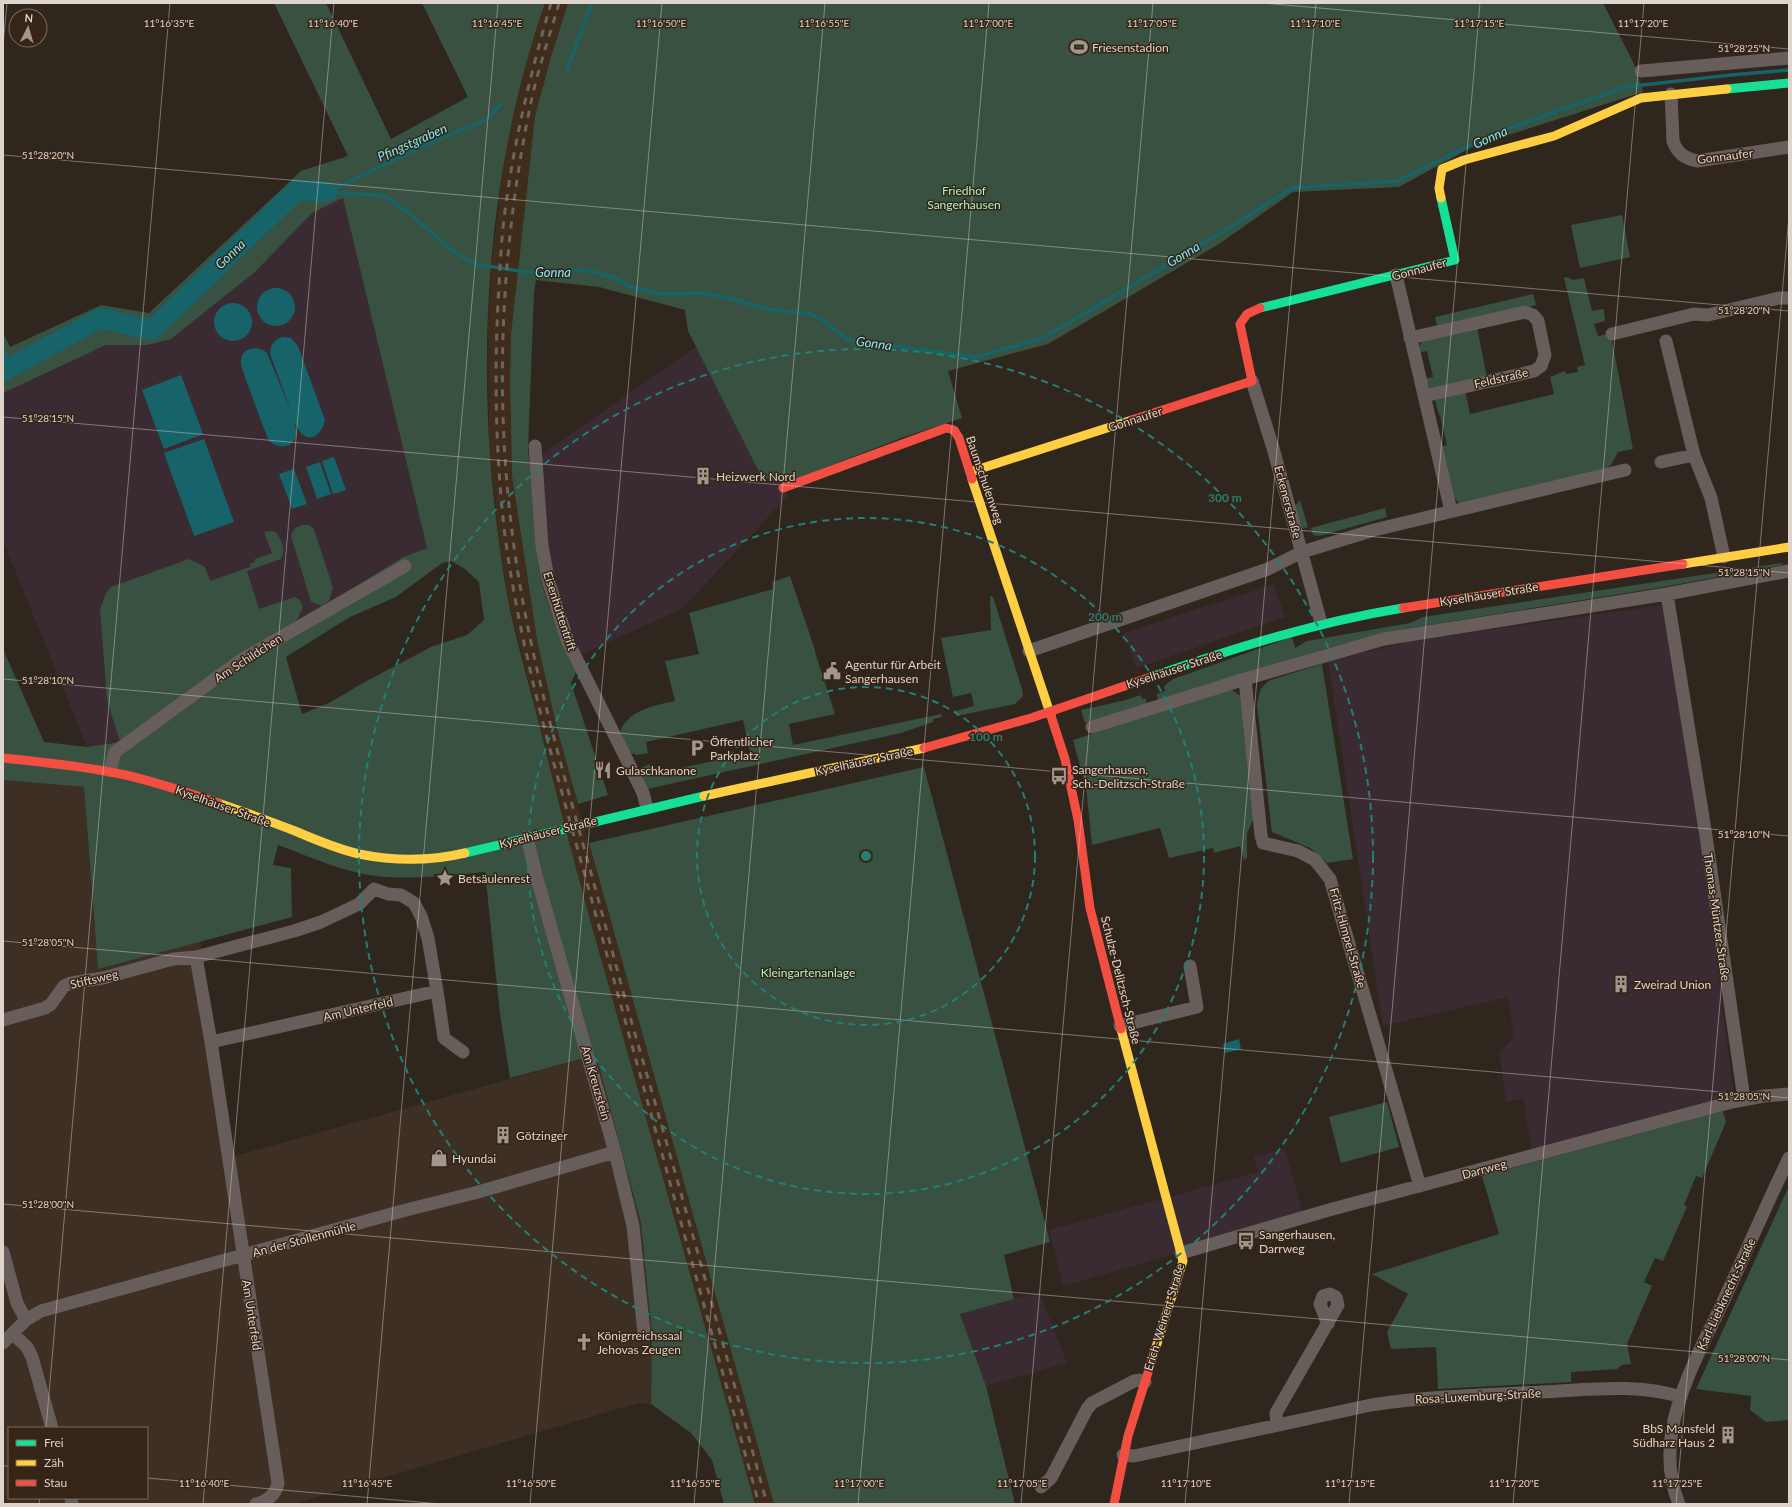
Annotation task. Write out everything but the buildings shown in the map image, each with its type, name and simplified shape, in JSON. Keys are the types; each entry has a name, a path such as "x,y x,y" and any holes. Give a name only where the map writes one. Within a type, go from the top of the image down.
{"street":[{"path":"1641,71 1789,58"},
{"path":"1671,94 1789,83"},
{"name":"Gonnaufer","path":"970,472 1252,381 1240,324 1247,314 1263,307 1455,260 1439,188 1442,169 1464,160 1554,136 1641,98 1671,94 1674,141 1676,147 1684,157 1697,160 1789,147"},
{"path":"1396,275 1451,511"},
{"path":"1612,334 1694,314 1708,315 1779,298 1789,298"},
{"name":"Feldstraße","path":"1410,338 1526,312 1533,315 1538,321 1545,355 1541,366 1534,371 1424,396"},
{"path":"1666,341 1694,454 1711,498 1724,557"},
{"name":"Eckenerstraße","path":"1252,381 1273,448 1321,623"},
{"name":"Baumschulenweg","path":"783,488 946,428 954,430 959,438 1049,711"},
{"name":"Eisenhüttentrift","path":"534,446 542,546 549,583 568,642 643,793 647,808"},
{"path":"1661,462 1694,454"},
{"path":"1029,651 1268,569 1302,552 1374,530 1625,470"},
{"name":"Kyselhäuser Straße","path":"3,758 69,764 145,779 216,802 358,854 399,859 430,858 460,854 647,808 937,745 1005,726 1266,639 1321,623 1371,613 1789,547"},
{"name":"Am Schildchen","path":"110,771 115,752 241,660 405,566"},
{"path":"1092,727 1245,679 1384,639 1667,594 1789,571"},
{"name":"Thomas-Müntzer-Straße","path":"1667,594 1706,836 1744,1099"},
{"name":"Fritz-Himpel-Straße","path":"1245,679 1263,843 1298,851 1315,860 1330,879 1420,1186"},
{"name":"Schulze-Delitzsch-Straße","path":"1049,711 1069,774 1078,820 1090,908 1096,936 1181,1253"},
{"name":"Am Kreuzstein","path":"527,838 536,875 615,1152 633,1226 644,1333"},
{"path":"196,957 321,922 359,904 374,889 388,894 402,895 414,903 421,916 428,938 444,1038 463,1052"},
{"name":"Stiftsweg","path":"3,1020 45,1008 51,1004 64,986 71,983 103,978 173,959 196,957"},
{"name":"Am Unterfeld","path":"196,957 211,1042 278,1483 275,1493 266,1501 256,1504"},
{"path":"1120,1026 1198,1007 1190,966"},
{"name":"Am Unterfeld","path":"211,1042 437,991"},
{"name":"Darrweg","path":"1181,1253 1329,1210 1744,1099 1789,1094"},
{"name":"An der Stollenmühle","path":"8,1339 26,1320 41,1311 478,1192 615,1152"},
{"name":"Karl-Liebknecht-Straße","path":"1679,1504 1672,1481 1669,1455 1672,1430 1681,1397 1704,1343 1789,1158"},
{"path":"3,1252 17,1303 26,1320"},
{"name":"Erich-Weinert-Straße","path":"1114,1504 1123,1455 1183,1261 1181,1253"},
{"path":"1276,1425 1276,1413 1328,1324"},
{"path":"8,1339 28,1347 52,1427"},
{"name":"Erich-Weinert-Straße","path":"1041,1487 1051,1478 1087,1408 1092,1403 1134,1381 1140,1380 1145,1382"},
{"name":"Rosa-Luxemburg-Straße","path":"1123,1455 1134,1456 1371,1406 1424,1399 1626,1388 1656,1391 1681,1397"}],"shaded area":[{"path":"545,3 568,3 535,116 511,334 510,381 512,476 518,519 537,640 557,730 774,1504 755,1504 574,861 509,604 499,540 489,441 488,324 491,271 504,156 529,50"},
{"path":"343,198 427,548 403,557 294,625 121,742 87,747 3,541 3,393 106,345 148,345 171,339 255,272 312,212"},
{"path":"697,346 761,476 783,484 788,496 682,609 571,659 548,604 542,584 529,463"},
{"path":"1274,584 1285,617 1136,668 1124,633"},
{"path":"1662,605 1699,821 1734,1096 1532,1152 1523,1099 1506,1102 1499,1052 1514,1038 1508,997 1383,1026 1328,660 1418,640"},
{"path":"3,780 84,787 98,969 200,941 235,1156 596,1055 641,1223 652,1335 651,1404 638,1403 294,1504 3,1504"},
{"path":"1285,1149 1304,1217 1063,1286 1049,1230 1258,1172 1254,1157"},
{"path":"1039,1292 1067,1363 986,1386 960,1314"}],"green space":[{"path":"274,3 326,3 391,139 468,97 422,3 545,3 523,75 506,149 495,223 489,299 487,375 490,450 497,526 511,615 564,821 755,1504 724,1504 712,1460 691,1433 651,1404 652,1335 641,1223 596,1055 510,1078 500,1014 485,872 411,877 373,876 331,865 278,845 273,865 291,868 292,917 98,969 84,787 3,780 3,649 44,742 87,747 120,742 107,700 100,609 106,593 111,587 189,559 205,567 210,581 250,567 250,564 255,562 255,559 272,553 264,532 276,532 283,545 281,559 247,571 259,609 295,597 300,600 303,607 295,624 403,557 427,548 343,198 312,213 255,272 171,339 148,345 106,345 3,393 3,333 10,347 101,305 149,313 301,171 348,156","holes":["451,561 465,569 479,582 484,620 467,635 431,647 361,684 331,702 302,714 286,657 350,617 396,597 442,563"]},
{"name":"Friedhof Sangerhausen","path":"568,3 1603,3 1634,64 1643,92 1474,146 1399,187 1293,192 1219,244 1048,344 948,371 962,418 904,437 783,484 761,476 688,331 685,310 599,287 536,280 534,293 528,450 542,584 548,604 577,670 571,683 608,795 578,804 557,729 537,640 512,476 510,381 511,334 535,116"},
{"path":"1622,215 1630,257 1580,268 1571,225"},
{"path":"1567,277 1573,280 1584,278 1592,311 1604,310 1605,321 1594,324 1598,336 1608,334 1612,341 1633,449 1618,452 1611,465 1603,471 1464,504 1459,503 1455,499 1440,447 1447,445 1435,400 1465,390 1470,414 1554,394 1550,377 1565,371 1566,374 1578,372 1577,367 1585,365 1564,278"},
{"path":"1533,294 1536,305 1438,329 1435,317"},
{"path":"1477,327 1487,378 1430,388 1424,379 1433,377 1427,351 1418,353 1422,342 1425,339"},
{"path":"1300,500 1308,527 1302,529 1295,506"},
{"path":"1385,508 1387,517 1319,536 1313,535 1311,528"},
{"path":"303,525 309,525 314,529 333,588 329,601 322,606 311,602 291,536 295,529"},
{"path":"1782,563 1783,565 1663,587 1404,629 1342,644 1158,700 1157,694 1165,691 1164,686 1173,679 1292,637 1295,648 1307,641 1410,623 1423,617"},
{"path":"790,576 835,714 789,724 793,745 941,714 942,717 933,719 933,722 901,733 647,789 639,772 641,768 650,764 653,774 750,753 743,720 646,742 648,753 637,755 630,753 620,732 629,718 643,710 659,704 675,701 665,661 699,654 689,613 773,589 772,582"},
{"path":"990,596 993,597 1023,696 1015,704 956,716 955,711 974,706 971,693 953,697 941,638 991,630"},
{"path":"1322,664 1353,859 1327,863 1310,848 1272,832 1257,705 1260,690 1268,681"},
{"path":"1229,690 1242,695 1254,817 1247,834 1247,858 1244,860 1240,846 1214,853 1213,848 1169,858 1160,828 1092,845 1086,787 1073,740"},
{"path":"1140,695 1142,699 1145,698 1147,703 1085,723 1081,710 1126,700"},
{"name":"Kleingartenanlage","path":"924,767 1050,1242 1004,1255 1014,1299 960,1314 986,1386 1015,1504 774,1504 589,843"},
{"path":"1387,1102 1399,1147 1341,1163 1329,1117"},
{"path":"1723,1111 1726,1122 1702,1178 1696,1176 1684,1205 1687,1207 1663,1261 1655,1258 1644,1282 1652,1286 1627,1344 1631,1364 1622,1365 1617,1369 1571,1372 1571,1382 1438,1389 1436,1347 1391,1349 1387,1332 1408,1294 1372,1274 1499,1234 1482,1176"},
{"path":"1789,1186 1789,1420 1766,1422 1750,1410 1751,1396 1696,1389"}],"water":[{"path":"272,288 280,288 290,293 294,300 294,314 290,321 280,326 272,326 262,321 260,318 257,311 257,303 262,293 265,291"},
{"path":"233,303 243,306 249,312 252,322 249,332 243,338 233,341 223,338 217,332 214,322 217,312 223,306"},
{"path":"283,337 291,338 298,346 325,420 319,432 313,437 309,438 301,433 295,422 296,433 294,440 289,445 281,446 273,444 269,441 244,374 241,359 246,351 254,348 263,350 267,353 291,411 270,354 273,343 277,339"},
{"path":"181,375 203,434 164,449 142,390"},
{"path":"204,439 234,522 194,536 164,453"},
{"path":"334,457 346,490 333,494 322,461"},
{"path":"320,462 331,494 317,499 306,467"},
{"path":"294,469 307,504 292,509 279,474"},
{"path":"1239,1039 1241,1049 1225,1053 1223,1044"}],"waterway":[{"name":"Pfingstgraben","path":"567,70 592,3"},
{"name":"Gonna","path":"327,192 385,196 410,214 453,251 475,264 526,272 554,273 582,270 594,272 615,278 631,287 662,294 703,293 729,298 767,309 810,314 821,319 848,340 976,357 1043,338 1234,225 1292,188 1397,181 1496,133 1625,87 1789,70"},
{"name":"Pfingstgraben","path":"328,192 430,143 486,120 501,104"},
{"name":"Gonna","path":"3,371 101,318 152,330 297,190 327,192"},
{"path":"3,349 12,367"}],"railway":[{"path":"551,3 519,128 504,216 498,303 496,391 498,449 505,536 519,618 551,753 759,1504"},
{"path":"559,3 530,107 512,214 507,268 502,377 507,485 513,539 526,619 554,737 629,1012 686,1210 767,1504"}],"traffic: fast":[{"path":"1727,89 1789,83"},
{"path":"1260,308 1455,260 1441,198"},
{"path":"1151,677 1213,656 1307,628 1403,608"},
{"path":"465,853 704,796"}],"traffic: slow":[{"path":"1441,198 1439,188 1442,169 1464,160 1554,136 1641,98 1727,89"},
{"path":"970,472 1132,420"},
{"path":"972,479 1051,716"},
{"path":"1683,564 1789,547"},
{"path":"704,796 924,748"},
{"path":"218,803 335,847 359,854 385,858 425,859 465,853"},
{"path":"1121,1029 1183,1261 1151,1363"}],"traffic: jam":[{"path":"1132,420 1252,381 1240,324 1247,314 1260,308"},
{"path":"783,488 946,428 954,430 959,438 972,479"},
{"path":"1403,608 1683,564"},
{"path":"924,748 1031,718 1151,677"},
{"path":"1051,716 1065,759 1078,820 1090,908 1121,1029"},
{"path":"3,758 77,766 121,774 158,783 218,803"},
{"path":"1114,1504 1128,1436 1151,1363"}],"place":[{"name":"Friesenstadion","path":"1079,47"},
{"name":"Heizwerk Nord","path":"703,476"},
{"name":"Agentur für Arbeit Sangerhausen","path":"832,671"},
{"name":"Öffentlicher Parkplatz","path":"697,748"},
{"name":"Gulaschkanone","path":"603,770"},
{"name":"Sangerhausen, Sch.-Delitzsch-Straße","path":"1059,776"},
{"name":"Betsäulenrest","path":"445,878"},
{"name":"Zweirad Union","path":"1621,984"},
{"name":"Götzinger","path":"503,1135"},
{"name":"Hyundai","path":"439,1158"},
{"name":"Sangerhausen, Darrweg","path":"1246,1241"},
{"name":"Königrreichssaal Jehovas Zeugen","path":"584,1342"},
{"name":"BbS Mansfeld Südharz Haus 2","path":"1728,1435"}]}
